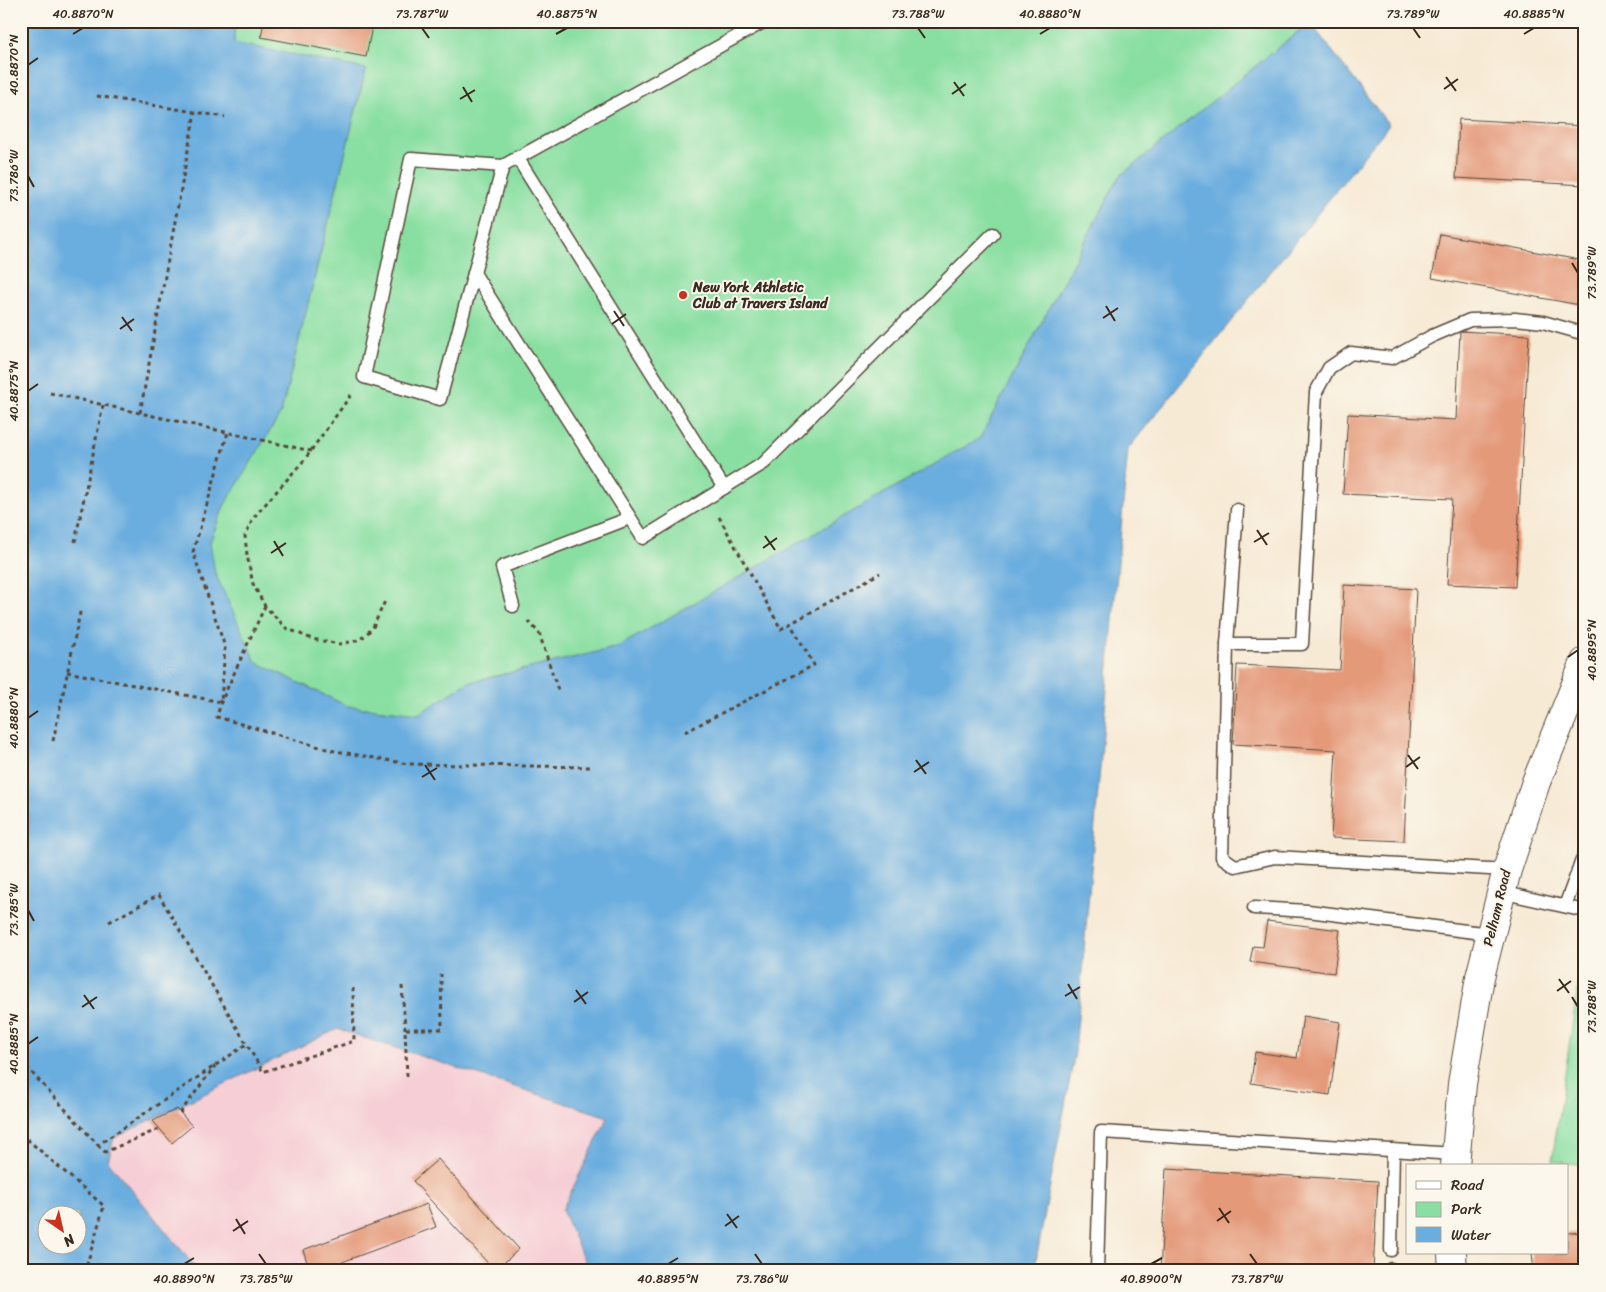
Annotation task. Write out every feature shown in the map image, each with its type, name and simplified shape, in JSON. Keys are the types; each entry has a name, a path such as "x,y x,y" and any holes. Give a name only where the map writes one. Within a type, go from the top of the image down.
{"main road":[{"name":"Pelham Road","path":"1455,1160 1462,1084 1480,977 1490,934 1504,881 1536,782 1585,662"},
{"path":"1452,1254 1453,1271"}],"lane":[{"path":"503,166 440,398 364,377 411,158 503,166 765,21"},
{"path":"517,157 724,488"},
{"path":"474,274 643,538 764,463 993,234"},
{"path":"1227,644 1302,644 1316,392 1329,368 1351,353 1392,358 1432,336 1470,320 1515,319 1543,322 1585,334"},
{"path":"1237,510 1227,644 1222,857 1235,866 1275,857 1504,881 1565,906 1585,911"},
{"path":"513,606 502,567 630,518"},
{"path":"1565,906 1585,852"},
{"path":"1254,908 1308,911 1490,934"},
{"path":"1097,1271 1101,1132 1393,1150 1455,1160"},
{"path":"1391,1250 1393,1150"}],"path":[{"path":"97,96 225,117"},
{"path":"140,413 195,112"},
{"path":"364,377 311,450 254,517 245,536 253,584 265,606 286,628 312,639 339,644 356,641 365,636 373,627 386,600"},
{"path":"50,393 311,450"},
{"path":"75,542 103,405"},
{"path":"221,702 226,647 193,552 228,432"},
{"path":"708,497 781,629 880,573"},
{"path":"265,606 221,702 217,717 330,750 408,764 590,767"},
{"path":"53,741 81,608"},
{"path":"685,732 814,665 790,623"},
{"path":"539,633 559,693"},
{"path":"68,672 221,702"},
{"path":"109,922 159,895 263,1072 354,1041 353,988"},
{"path":"405,1029 442,1030 441,974"},
{"path":"402,986 407,1076"},
{"path":"98,1145 246,1044"},
{"path":"21,1061 105,1152 159,1128"},
{"path":"180,1113 217,1064"},
{"path":"21,1134 104,1206 85,1271"}],"shaded area":[{"path":"337,1029 609,1117 562,1210 589,1271 192,1271 195,1268 108,1161 114,1138"}],"green space":[{"name":"New York Athletic Club at Travers Island","path":"235,21 1311,21 1119,177 980,438 618,647 467,683 419,714 347,706 256,662 214,573 210,542 224,506 281,413 366,69 234,43"},
{"path":"1579,980 1585,981 1585,1165 1552,1161"}],"water":[{"path":"21,21 235,21 234,43 366,69 281,413 224,506 210,542 215,573 256,662 347,706 419,714 467,683 618,647 980,438 1119,177 1310,22 1389,125 1128,449 1075,1052 1034,1271 589,1271 562,1210 608,1117 337,1029 114,1138 108,1161 196,1268 192,1271 21,1271"}],"building":[{"path":"264,21 373,21 366,57 261,37"},
{"path":"1459,119 1585,126 1585,185 1456,178"},
{"path":"1440,234 1585,261 1585,306 1432,278"},
{"path":"1460,331 1529,335 1515,587 1447,584 1452,499 1343,494 1348,414 1456,420"},
{"path":"1344,585 1416,589 1404,841 1331,838 1336,750 1233,744 1237,665 1340,670"},
{"path":"1267,921 1340,930 1334,973 1250,962 1253,946 1263,947"},
{"path":"1303,1016 1340,1022 1330,1095 1251,1083 1255,1052 1297,1058"},
{"path":"177,1109 192,1126 172,1143 153,1121"},
{"path":"438,1159 519,1249 495,1271 413,1181"},
{"path":"1166,1169 1378,1181 1373,1271 1160,1271"},
{"path":"427,1204 436,1227 318,1271 310,1271 303,1250"},
{"path":"1585,1232 1585,1271 1534,1271 1532,1254 1568,1254 1568,1233"}],"place":[{"name":"New York Athletic Club at Travers Island","path":"683,295"}]}
